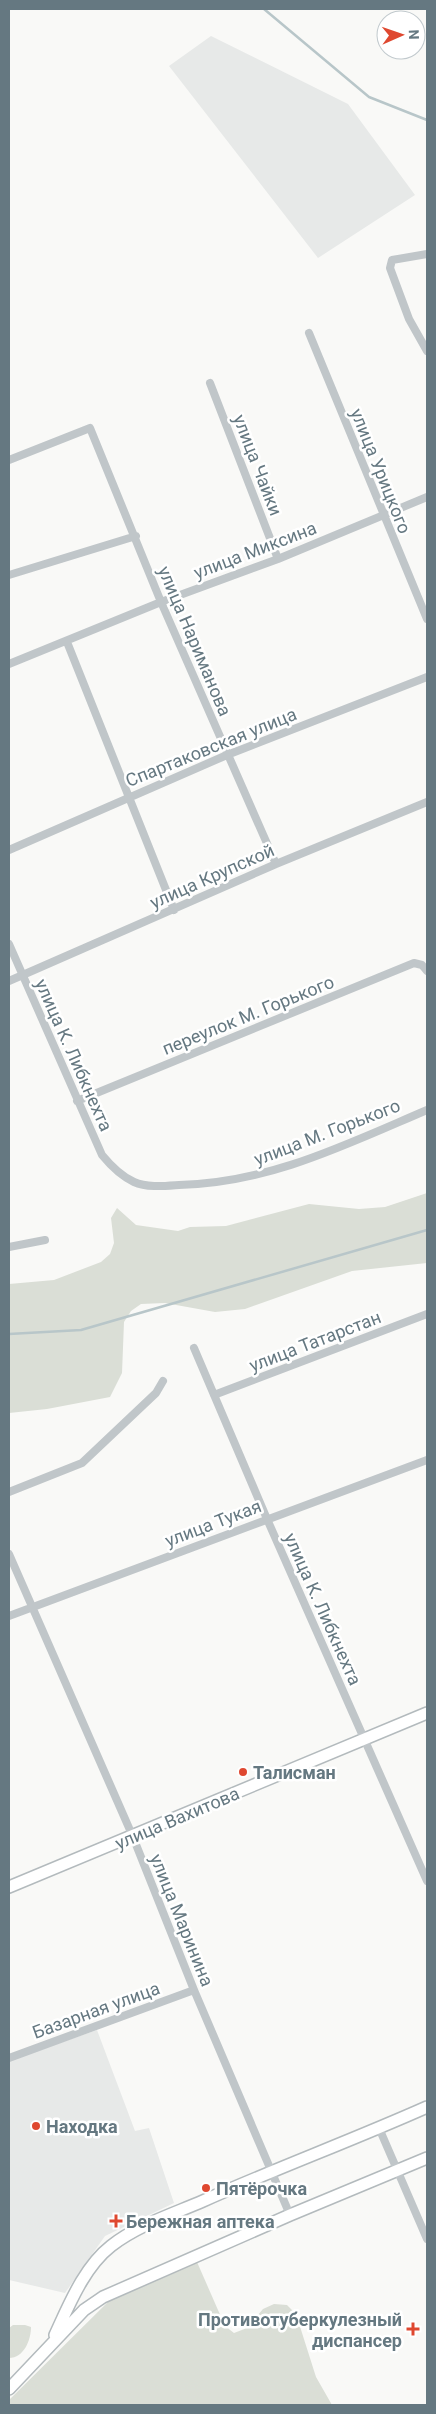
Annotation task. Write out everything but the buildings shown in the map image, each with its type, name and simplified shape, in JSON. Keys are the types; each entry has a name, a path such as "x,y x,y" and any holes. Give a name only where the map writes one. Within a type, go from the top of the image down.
{"main road":[{"name":"улица Вахитова","path":"9,1888 427,1713"},
{"path":"51,2343 77,2290 110,2247 132,2232 271,2171 427,2107"},
{"path":"9,2389 84,2310 103,2297 290,2215 427,2158"}],"street":[{"path":"427,254 392,260 390,268 409,319 427,351"},
{"name":"улица Урицкого","path":"309,333 427,619"},
{"name":"улица Чайки","path":"210,382 278,559"},
{"name":"улица Нариманова","path":"9,460 90,428 136,536 161,602 276,864"},
{"name":"улица Миксина","path":"9,664 67,642 161,602 278,559 427,496"},
{"path":"9,575 136,536"},
{"path":"67,642 174,910"},
{"name":"Спартаковская улица","path":"9,850 227,755 427,677"},
{"name":"улица Крупской","path":"9,981 276,864 427,802"},
{"name":"улица К. Либкнехта","path":"9,944 102,1155 120,1174"},
{"name":"переулок М. Горького","path":"78,1101 414,964 422,965 427,972"},
{"name":"улица М. Горького","path":"120,1174 138,1184 161,1186 240,1180 305,1161 427,1110"},
{"path":"9,1247 45,1240"},
{"name":"улица Татарстан","path":"214,1395 427,1314"},
{"name":"улица К. Либкнехта","path":"194,1348 266,1519 427,1881"},
{"path":"9,1492 82,1464 156,1393 163,1381"},
{"name":"улица Тукая","path":"9,1616 427,1460"},
{"name":"улица Маринина","path":"9,1554 132,1837 194,1990 290,2215"},
{"name":"Базарная улица","path":"9,2058 194,1990"},
{"path":"379,2128 427,2239"}],"shaded area":[{"path":"211,36 348,104 415,195 318,258 169,66"},
{"path":"427,1193 427,1263 352,1271 245,1309 215,1312 165,1303 141,1304 131,1311 124,1322 122,1373 110,1397 47,1409 9,1413 9,1284 54,1280 101,1262 110,1254 114,1243 111,1218 117,1208 136,1225 178,1231 190,1227 226,1226 309,1204 359,1209 385,1207"},
{"path":"97,2030 135,2131 149,2128 174,2203 105,2236 65,2293 9,2280 9,2061"},
{"path":"197,2262 225,2326 234,2333 247,2328 263,2309 274,2304 287,2305 296,2314 316,2377 332,2405 9,2405 9,2400 113,2297"},
{"path":"13,2325 31,2327 31,2332 23,2352 9,2358 9,2328"}],"waterway":[{"path":"264,9 369,97 427,120"},
{"path":"9,1334 81,1330 427,1230"}],"place":[{"name":"Талисман","path":"243,1772"},
{"name":"Находка","path":"36,2126"},
{"name":"Пятёрочка","path":"206,2188"},
{"name":"Бережная аптека","path":"116,2221"},
{"name":"Противотуберкулезный диспансер","path":"413,2329"}]}
